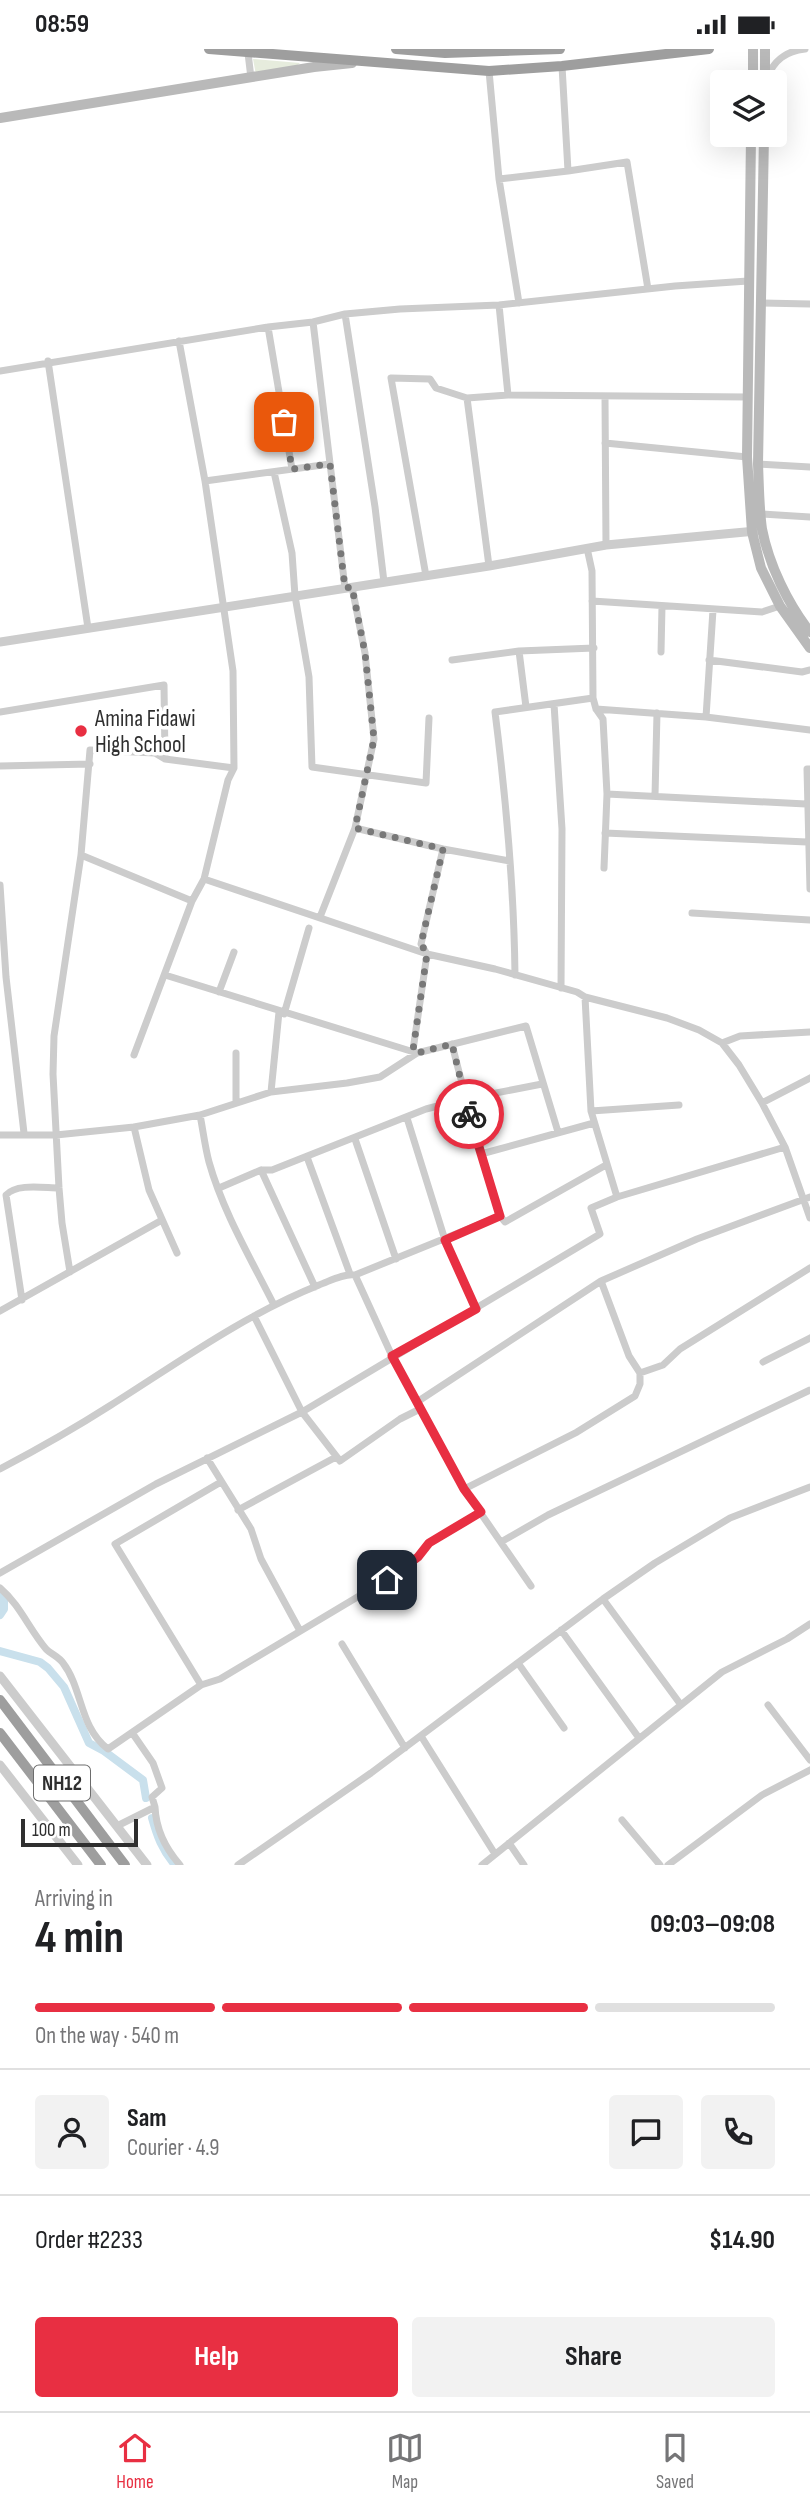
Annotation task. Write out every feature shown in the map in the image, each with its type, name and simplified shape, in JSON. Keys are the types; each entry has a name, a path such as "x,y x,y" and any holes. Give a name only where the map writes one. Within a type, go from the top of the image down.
{"highway":[{"path":"209,49 248,53 306,53 365,62 489,71 562,66 709,49"},
{"path":"396,49 445,53 560,49"},
{"name":"NH12","path":"0,1700 125,1865"},
{"name":"NH12","path":"0,1733 101,1865"}],"main road":[{"path":"753,49 753,70"},
{"path":"765,49 765,70"},
{"path":"0,118 314,67 365,62"},
{"path":"751,147 747,457 761,568 780,606 810,648"},
{"path":"764,147 758,464 761,514 757,531 810,632"}],"street":[{"path":"770,70 780,57 805,49"},
{"path":"248,53 251,78"},
{"path":"562,66 568,171"},
{"path":"489,71 499,179 519,303"},
{"path":"499,179 627,162 648,289"},
{"path":"0,371 268,327 313,323 345,314 499,305 748,281"},
{"path":"761,303 810,304"},
{"path":"499,305 508,395"},
{"path":"345,314 384,582"},
{"path":"313,323 330,464 349,588 365,653 374,739 355,828 320,917"},
{"path":"268,327 292,469"},
{"path":"134,1055 192,901 204,879 228,780 234,768 233,671 205,481 179,341"},
{"path":"48,361 88,628"},
{"path":"426,576 391,378 430,379 436,388 467,398 508,395 748,397"},
{"path":"605,397 606,545"},
{"path":"467,398 489,566"},
{"path":"604,443 747,457"},
{"path":"205,481 330,464"},
{"path":"758,464 810,467"},
{"path":"274,472 292,553 295,596 309,677 312,767 426,783 429,718"},
{"path":"761,514 810,517"},
{"path":"0,642 489,566 606,545 757,531"},
{"path":"587,548 592,571 593,698 603,719 607,794 604,868"},
{"path":"592,601 762,612 780,606"},
{"path":"661,652 662,605"},
{"path":"706,717 713,610"},
{"path":"452,660 519,652 594,648"},
{"path":"519,652 526,707"},
{"path":"709,660 802,672 810,670"},
{"path":"0,712 164,685 165,759"},
{"path":"515,975 514,909 495,712 593,698"},
{"path":"554,704 562,829 561,988"},
{"path":"596,709 706,717 810,730"},
{"path":"654,796 657,713"},
{"path":"70,1272 62,1223 54,1036 81,855 90,750 155,753 165,759 234,768"},
{"path":"0,766 90,764"},
{"path":"810,769 807,769 806,804 810,889"},
{"path":"607,794 806,804"},
{"path":"355,828 443,849 510,861"},
{"path":"606,833 807,842"},
{"path":"415,1051 427,954 421,944 443,849"},
{"path":"81,855 192,901"},
{"path":"204,879 427,954 495,969 585,997 667,1018 699,1030 722,1043 740,1065 785,1147 806,1198 810,1218"},
{"path":"0,885 6,977 24,1133"},
{"path":"692,913 810,921"},
{"path":"271,1092 281,1013 309,928"},
{"path":"219,992 234,952"},
{"path":"164,975 281,1013 319,1021 415,1051"},
{"path":"585,997 591,1111 617,1198"},
{"path":"0,1135 57,1135 134,1127 200,1115 271,1092 380,1077 415,1051 526,1026 558,1132"},
{"path":"722,1043 740,1036 810,1032"},
{"path":"452,1044 481,1154 500,1216 505,1222 606,1165"},
{"path":"236,1052 236,1103"},
{"path":"762,1103 810,1078"},
{"path":"219,1188 261,1170 272,1170 355,1139 426,1109 542,1084"},
{"path":"591,1111 679,1105"},
{"path":"200,1115 210,1163 219,1188 240,1238 274,1305"},
{"path":"407,1118 445,1240 476,1309"},
{"path":"481,1154 594,1123"},
{"path":"134,1127 149,1190 177,1253"},
{"path":"355,1139 396,1259"},
{"path":"0,1573 207,1458 302,1412 600,1234 591,1208 785,1147"},
{"path":"307,1157 352,1275 418,1406 464,1489 531,1586"},
{"path":"261,1170 315,1287"},
{"path":"22,1300 6,1195 17,1189 60,1188"},
{"path":"254,1316 302,1412 340,1461 601,1281 697,1239 806,1198"},
{"path":"0,1469 111,1406 191,1352 274,1305 315,1287 445,1240 500,1216"},
{"path":"0,1311 162,1220"},
{"path":"640,1373 663,1366 680,1349 810,1268"},
{"path":"464,1489 577,1432 635,1396 640,1384 640,1373 629,1356 601,1281"},
{"path":"763,1362 810,1338"},
{"path":"500,1542 548,1515 810,1390"},
{"path":"238,1510 336,1457"},
{"path":"207,1458 251,1529 261,1559 299,1629"},
{"path":"201,1685 114,1544 221,1482"},
{"path":"238,1865 405,1748 655,1563 730,1518 810,1487"},
{"path":"0,1588 12,1598 47,1650 62,1661 73,1680 82,1713 101,1744 108,1749 201,1685 220,1679 299,1629 401,1571 429,1543 481,1512"},
{"path":"603,1599 681,1705"},
{"path":"482,1865 722,1672 787,1639 810,1624"},
{"path":"561,1630 639,1738"},
{"path":"342,1644 405,1748"},
{"path":"518,1663 564,1728"},
{"path":"0,1676 147,1865"},
{"path":"768,1705 810,1760"},
{"path":"133,1734 153,1763 162,1788 152,1797 156,1823 168,1852 180,1865"},
{"path":"421,1736 495,1854"},
{"path":"0,1765 78,1865"},
{"path":"668,1865 762,1795 810,1770"},
{"path":"117,1826 155,1807"},
{"path":"622,1820 660,1865"},
{"path":"509,1843 524,1865"}],"green space":[{"path":"253,59 300,63 294,68 256,75"}],"waterway":[{"path":"0,1594 4,1598 4,1609 0,1615"},
{"path":"0,1651 40,1662 48,1668 64,1687 89,1743 143,1780 146,1798"},
{"path":"152,1818 160,1843 175,1865"}],"way so far":[{"path":"284,422 292,469 330,464 345,588 352,587 365,653 374,739 355,828 443,849 421,944 427,954 413,1050 417,1053 452,1044 469,1114"}],"place":[{"name":"Amina Fidawi High School","path":"81,731"}],"route":[{"path":"387,1580 418,1557 429,1543 481,1512 441,1449 392,1356 476,1309 445,1240 500,1216 469,1114"}]}
